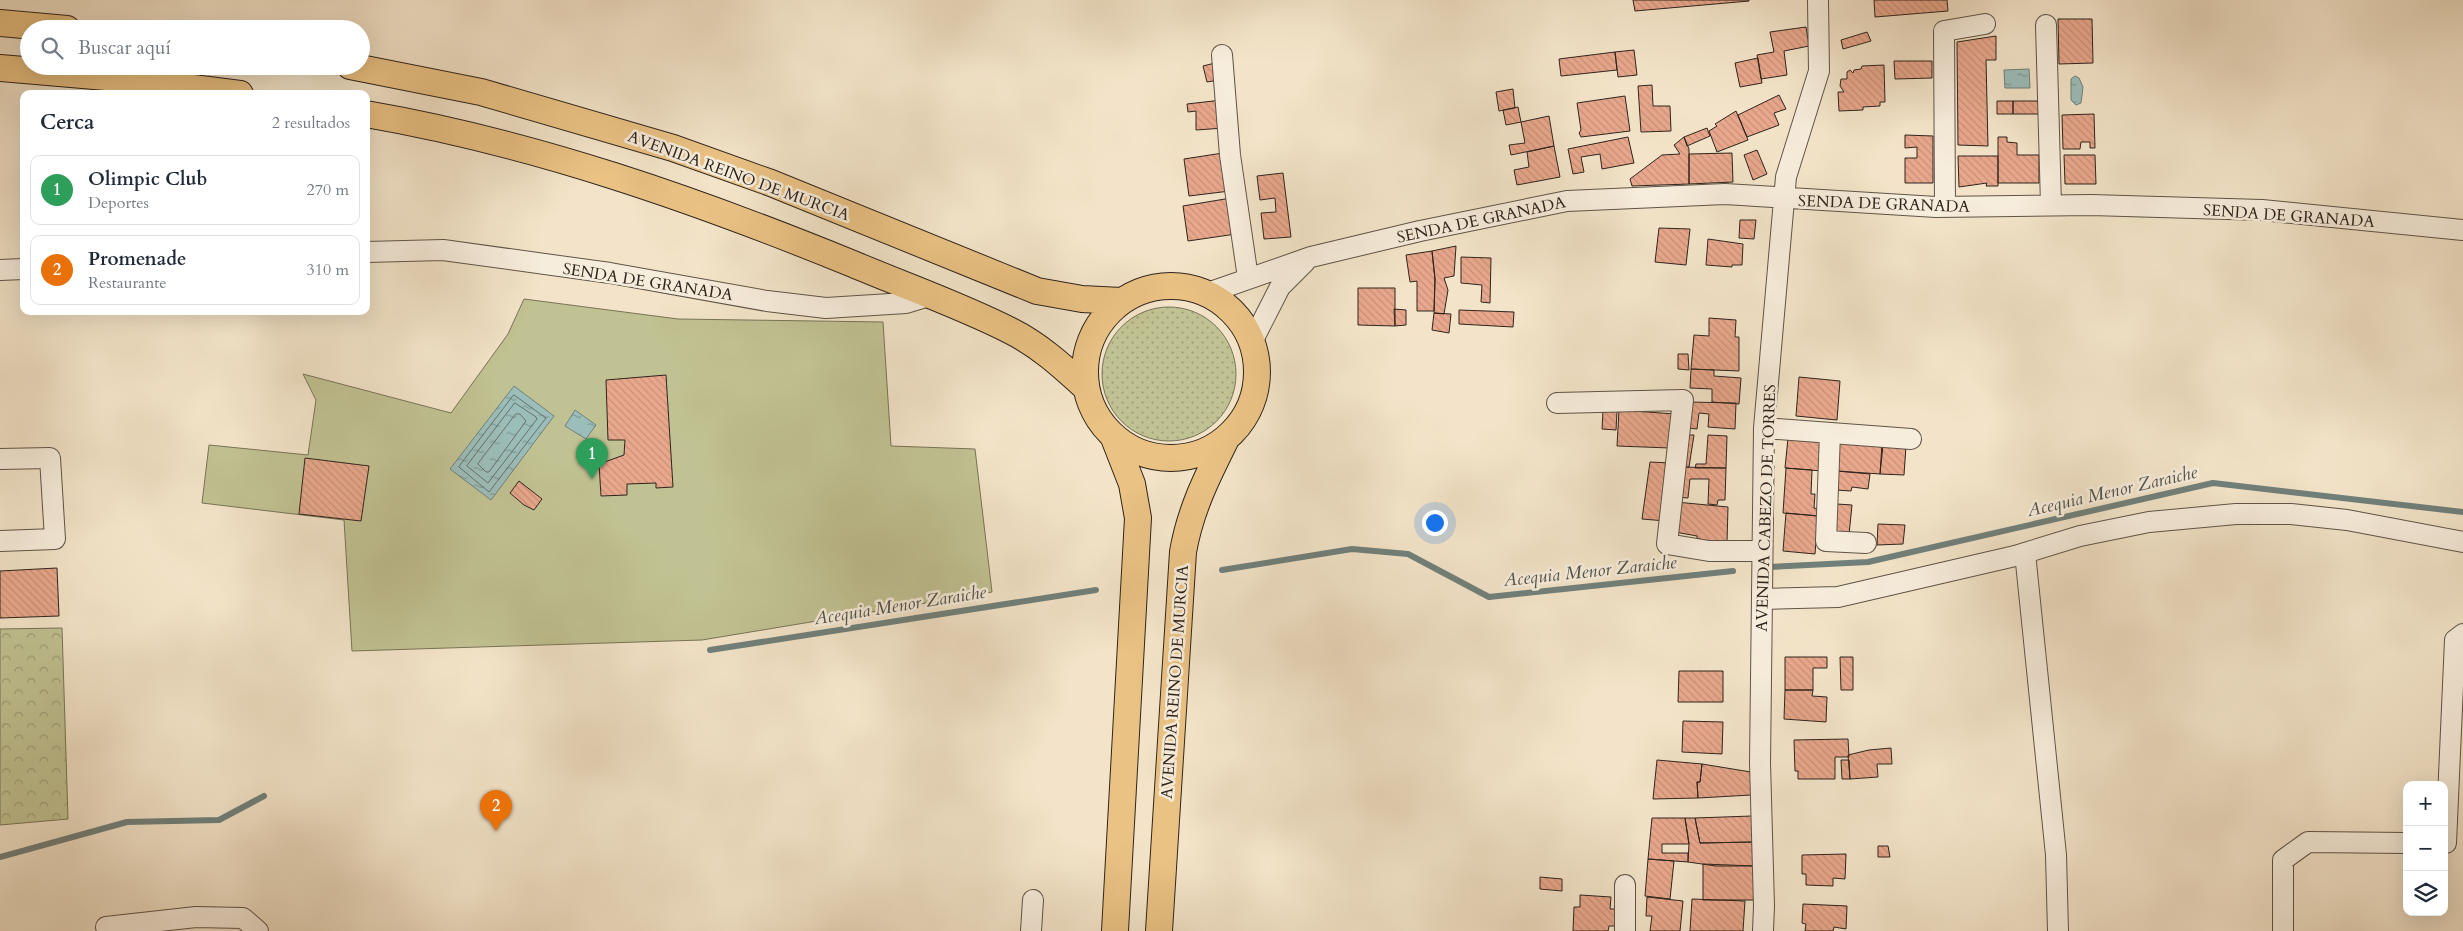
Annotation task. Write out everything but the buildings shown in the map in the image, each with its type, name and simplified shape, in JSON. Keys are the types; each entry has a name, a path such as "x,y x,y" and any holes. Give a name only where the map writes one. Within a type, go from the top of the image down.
{"main road":[{"path":"0,23 20,25"},
{"path":"0,68 20,70"},
{"name":"AVENIDA REINO DE MURCIA","path":"370,70 481,92 647,140 771,183 1037,291 1082,299 1120,301"},
{"path":"82,75 208,90"},
{"path":"370,115 508,146 632,182 766,229 1012,331 1051,356 1085,387"},
{"path":"1114,438 1140,453 1169,459 1199,455 1225,441 1236,432 1252,405 1259,374 1253,340 1235,312 1208,293 1178,285 1148,288 1120,301 1098,324 1086,354 1085,387 1095,415 1114,438 1132,484 1138,518 1115,931"},
{"name":"AVENIDA REINO DE MURCIA","path":"1159,931 1182,552 1188,522 1203,485 1225,441"}],"street":[{"name":"AVENIDA CABEZO DE TORRES","path":"1763,931 1760,763 1764,428 1788,168 1819,71 1818,0"},
{"path":"1945,207 1944,31 1984,24"},
{"path":"2046,25 2051,206"},
{"path":"1222,55 1230,155 1248,278"},
{"name":"SENDA DE GRANADA","path":"1208,293 1311,257 1420,230 1568,201 1725,194 1784,199 1945,207 2051,206 2262,210 2463,230"},
{"name":"SENDA DE GRANADA","path":"370,252 443,250 610,273 767,301 826,308 906,303 929,296"},
{"name":"SENDA DE GRANADA","path":"1253,340 1280,286 1311,257"},
{"path":"0,270 20,269"},
{"path":"1557,403 1683,400 1667,544 1709,551 1762,551"},
{"path":"1764,428 1911,439"},
{"path":"1830,433 1826,541 1866,543"},
{"path":"0,459 50,458 55,539 0,541"},
{"path":"1762,599 1838,598 2025,553 2080,536 2149,522 2236,514 2291,514 2347,520 2463,542"},
{"path":"2025,553 2056,855 2058,931"},
{"path":"2447,826 2455,640 2463,634"},
{"path":"2283,931 2283,860 2308,842 2403,843"},
{"path":"1625,885 1625,931"},
{"path":"1031,931 1033,900"},
{"path":"106,927 196,917 243,918 258,931"}],"green space":[{"path":"524,299 678,319 883,322 891,446 975,449 992,592 702,640 352,651 344,520 202,503 209,445 308,455 316,400 303,374 451,413 508,334"},
{"path":"1169,307 1195,312 1206,318 1216,327 1225,337 1231,348 1236,374 1231,400 1225,411 1216,421 1206,430 1195,436 1169,441 1143,436 1132,430 1122,421 1113,411 1107,400 1102,374 1107,348 1113,337 1122,327 1132,318 1143,312"},
{"path":"62,628 68,819 0,825 0,629"}],"water":[{"path":"2029,69 2030,88 2005,88 2004,70"},
{"path":"2075,76 2079,78 2083,87 2081,103 2076,105 2071,100 2071,79"},
{"path":"514,386 554,416 491,500 450,469"},
{"path":"575,410 596,425 586,439 565,426"}],"waterway":[{"name":"Acequia Menor Zaraiche","path":"1770,567 1868,562 2213,483 2463,512"},
{"name":"Acequia Menor Zaraiche","path":"1222,570 1352,549 1408,554 1489,597 1733,571"},
{"name":"Acequia Menor Zaraiche","path":"710,650 1096,590"},
{"name":"Acequia Menor Zaraiche","path":"0,857 127,822 219,820 264,796"}],"place":[{"name":"Olimpic Club","path":"592,479"},
{"name":"Promenade","path":"496,831"}]}
